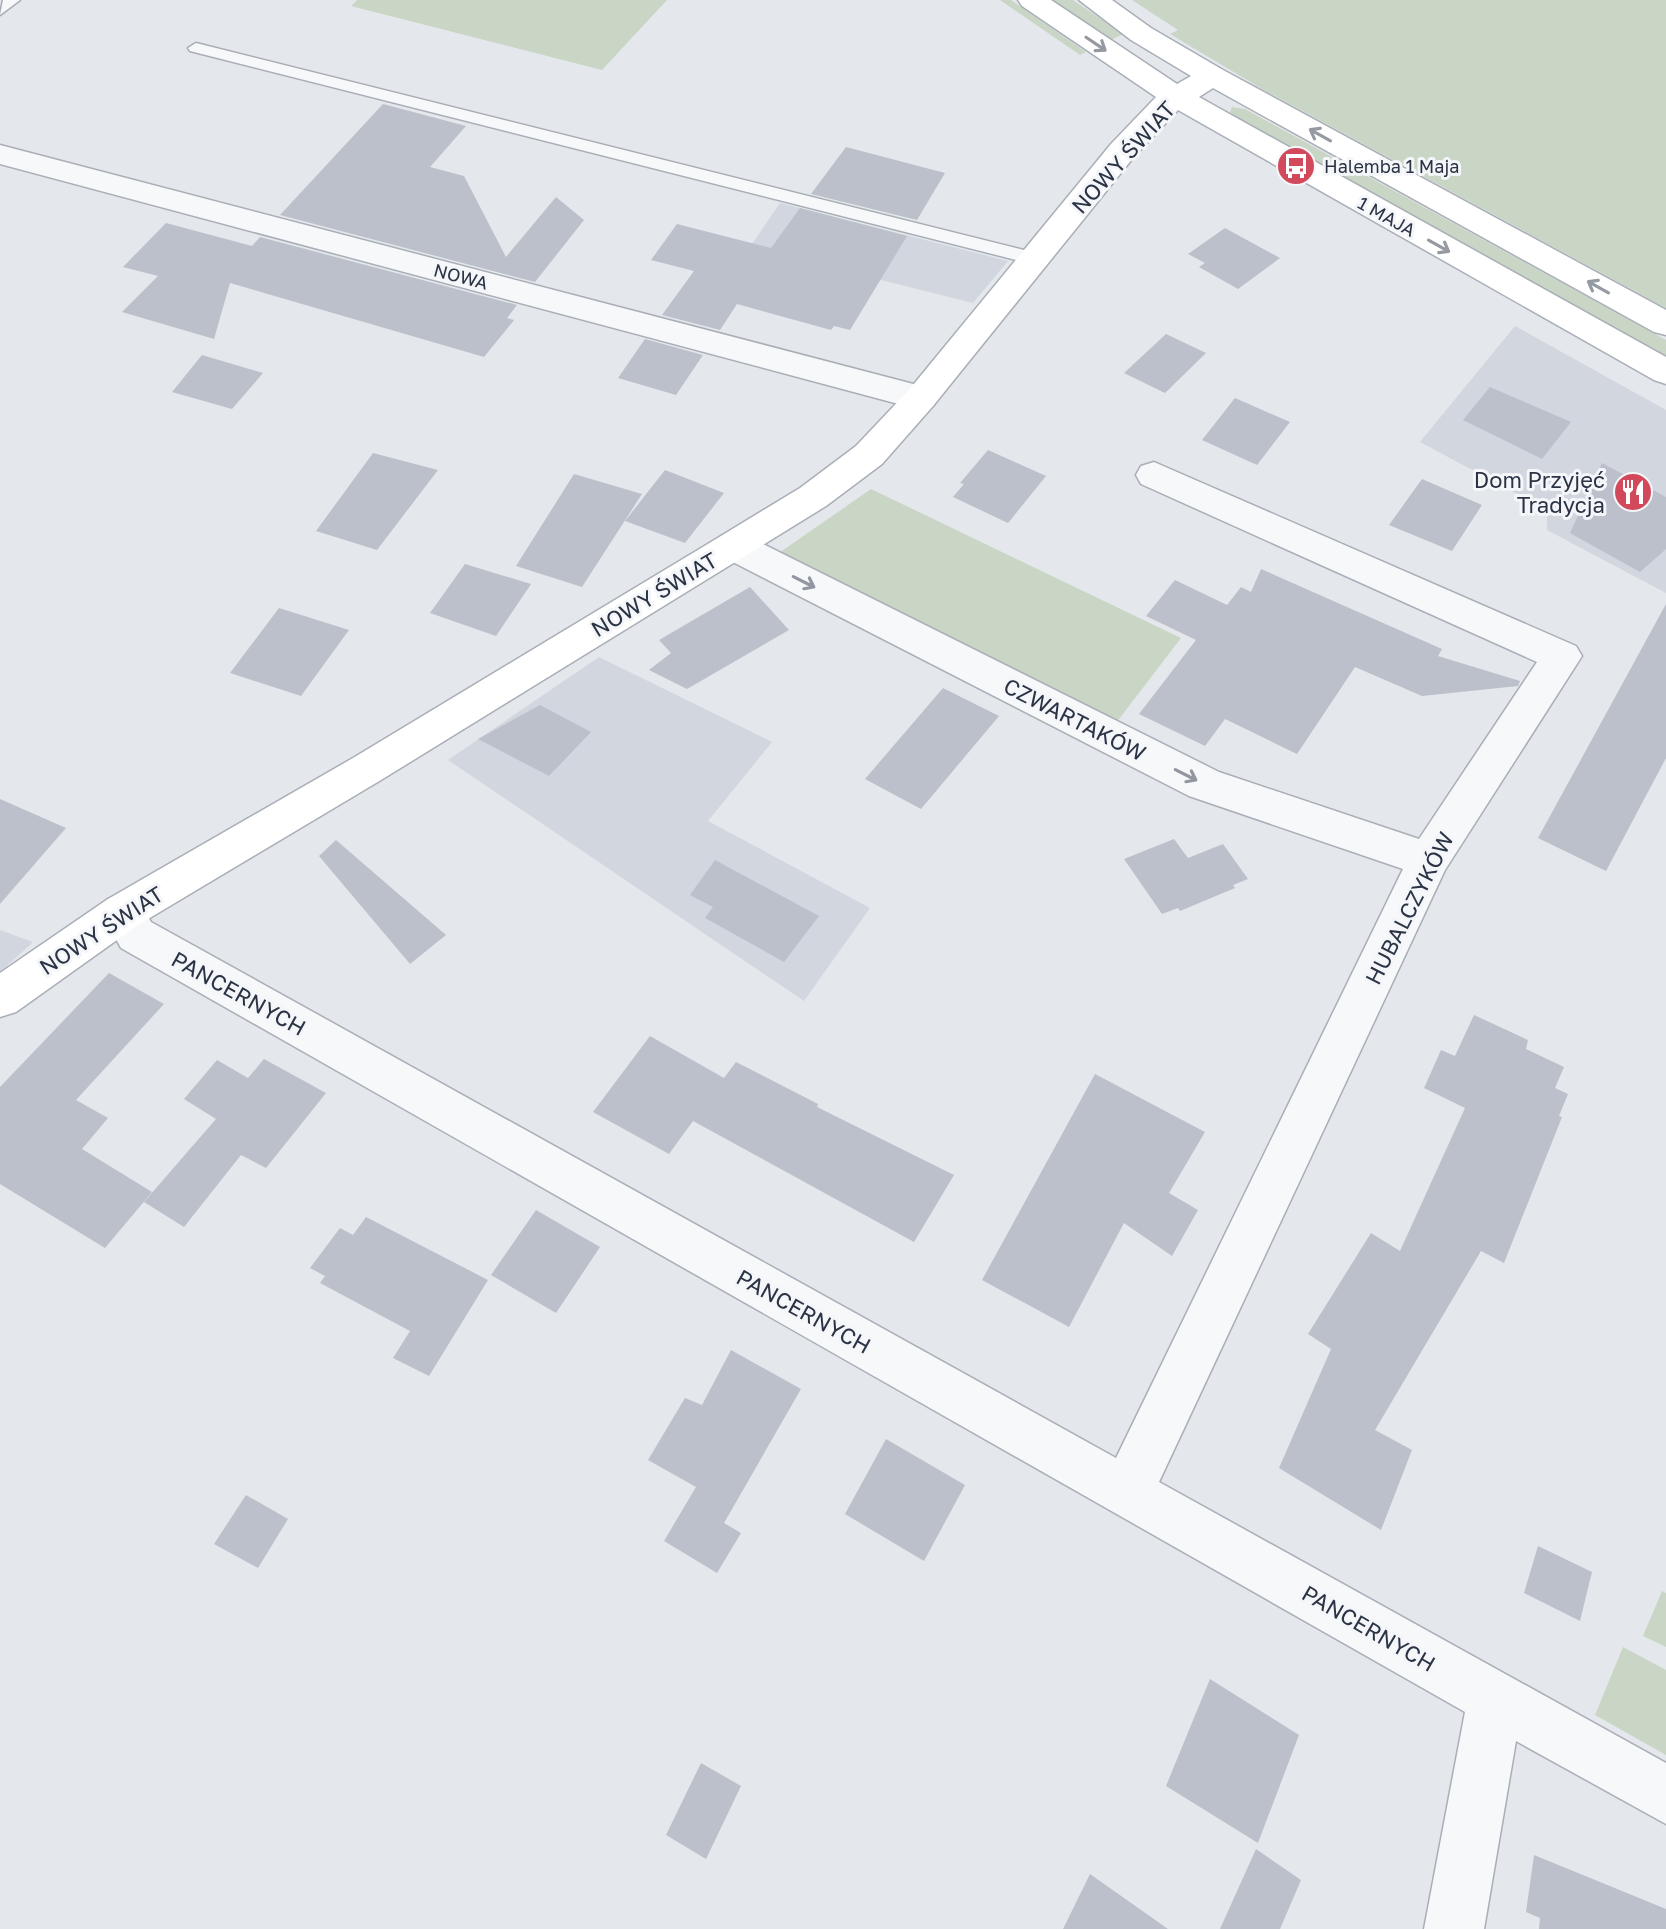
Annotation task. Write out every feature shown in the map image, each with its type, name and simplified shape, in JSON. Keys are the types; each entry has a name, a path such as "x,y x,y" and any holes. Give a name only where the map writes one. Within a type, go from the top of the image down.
{"main road":[{"name":"1 MAJA","path":"1032,0 1176,97 1666,372"},
{"name":"1 MAJA","path":"1093,0 1141,34 1212,76 1666,324"},
{"name":"NOWY ŚWIAT","path":"0,998 123,912 367,769 734,546 813,497 869,455 921,398 1122,151 1176,97 1212,76"}],"street":[{"name":"NOWA","path":"0,154 921,398"},
{"name":"HUBALCZYKÓW","path":"1128,1490 1428,860 1562,656 1154,475"},
{"name":"CZWARTAKÓW","path":"734,546 1204,784 1428,860"},
{"name":"PANCERNYCH","path":"123,912 136,935 1666,1795"},
{"path":"1454,1929 1495,1700"}],"lane":[{"path":"0,10 12,0"},
{"path":"196,48 1036,259"}],"shaded area":[{"path":"780,203 1008,261 973,303 750,247"},
{"path":"1515,326 1666,410 1666,593 1547,530 1547,510 1420,442"},
{"path":"599,657 772,742 708,821 870,908 804,1001 448,760"},
{"path":"0,930 33,942 0,972"}],"green space":[{"path":"357,0 667,0 602,70 351,6"},
{"path":"1000,0 1011,0 1086,52 1080,55"},
{"path":"1052,0 1073,0 1123,34 1111,40"},
{"path":"1132,0 1666,0 1666,308 1262,89 1170,34 1178,30"},
{"path":"1232,107 1245,109 1666,340 1666,357 1234,116 1230,112"},
{"path":"871,489 1181,638 1116,723 776,555"},
{"path":"1662,1591 1666,1593 1666,1647 1643,1636"},
{"path":"1623,1647 1666,1670 1666,1755 1595,1715"}],"building":[{"path":"383,104 466,126 430,167 464,176 506,257 556,197 584,220 535,282 280,215"},
{"path":"846,147 945,173 917,220 811,194"},
{"path":"800,208 907,236 850,330 834,326 831,330 737,304 720,330 662,315 694,271 651,260 677,224 771,248"},
{"path":"166,223 252,246 260,237 517,305 507,318 514,320 484,357 230,283 214,339 122,312 158,276 123,267"},
{"path":"1225,228 1280,258 1238,289 1199,267 1205,263 1188,254"},
{"path":"1166,334 1206,353 1165,393 1124,373"},
{"path":"645,339 703,355 676,395 618,378"},
{"path":"202,355 263,373 232,409 172,392"},
{"path":"1490,387 1571,422 1542,459 1463,420"},
{"path":"1235,398 1290,422 1257,465 1202,440"},
{"path":"988,450 1046,476 1008,523 953,497 964,484 960,483"},
{"path":"373,453 438,470 377,550 316,531"},
{"path":"1602,463 1666,497 1666,549 1640,572 1570,533"},
{"path":"665,470 724,493 685,543 625,521"},
{"path":"574,474 642,494 582,587 516,566"},
{"path":"1422,479 1482,505 1452,551 1389,525"},
{"path":"465,564 531,584 496,636 430,613"},
{"path":"1261,569 1442,649 1438,656 1520,681 1518,686 1422,696 1355,667 1297,754 1225,719 1205,746 1139,714 1196,640 1146,616 1175,580 1227,605 1241,587 1251,592"},
{"path":"750,587 789,630 687,689 649,670 671,653 659,640"},
{"path":"1666,604 1666,758 1606,871 1538,838"},
{"path":"279,608 349,630 301,696 230,673"},
{"path":"943,688 999,716 921,809 865,779"},
{"path":"540,705 591,732 549,776 478,739"},
{"path":"0,799 66,828 0,904"},
{"path":"1174,839 1188,858 1223,844 1248,879 1233,885 1235,888 1180,911 1178,908 1162,914 1124,859"},
{"path":"336,840 446,935 410,964 319,856"},
{"path":"715,860 819,916 784,962 705,918 713,907 690,895"},
{"path":"109,973 164,1004 76,1100 108,1118 82,1149 152,1192 105,1248 0,1184 0,1087"},
{"path":"1474,1015 1528,1040 1526,1049 1564,1067 1555,1088 1568,1094 1559,1116 1562,1117 1504,1263 1481,1251 1375,1430 1412,1450 1381,1530 1279,1468 1331,1349 1308,1334 1371,1233 1400,1251 1465,1108 1424,1088 1441,1050 1455,1056"},
{"path":"650,1036 724,1078 736,1062 818,1104 817,1107 954,1175 914,1242 693,1121 669,1154 593,1112"},
{"path":"264,1059 326,1093 266,1168 241,1155 184,1227 144,1202 216,1119 184,1099 217,1060 248,1078"},
{"path":"1095,1074 1205,1132 1169,1193 1198,1210 1172,1256 1124,1223 1069,1327 982,1280"},
{"path":"536,1210 600,1247 556,1313 491,1275"},
{"path":"366,1217 488,1280 429,1376 393,1358 410,1331 320,1283 325,1276 310,1268 340,1228 353,1235"},
{"path":"731,1350 801,1389 724,1523 741,1533 717,1573 664,1541 696,1487 648,1460 685,1398 702,1405"},
{"path":"886,1439 965,1485 924,1561 845,1514"},
{"path":"246,1495 288,1519 258,1568 214,1544"},
{"path":"1538,1546 1592,1572 1580,1621 1524,1593"},
{"path":"1210,1679 1299,1735 1258,1843 1166,1786"},
{"path":"701,1763 741,1786 706,1859 666,1835"},
{"path":"1256,1849 1301,1880 1280,1929 1220,1929"},
{"path":"1534,1855 1666,1909 1666,1929 1539,1929 1540,1918 1526,1912"},
{"path":"1090,1874 1168,1929 1063,1929"}],"place":[{"name":"Halemba 1 Maja","path":"1296,166"},
{"name":"Dom Przyjęć Tradycja","path":"1633,492"}]}
